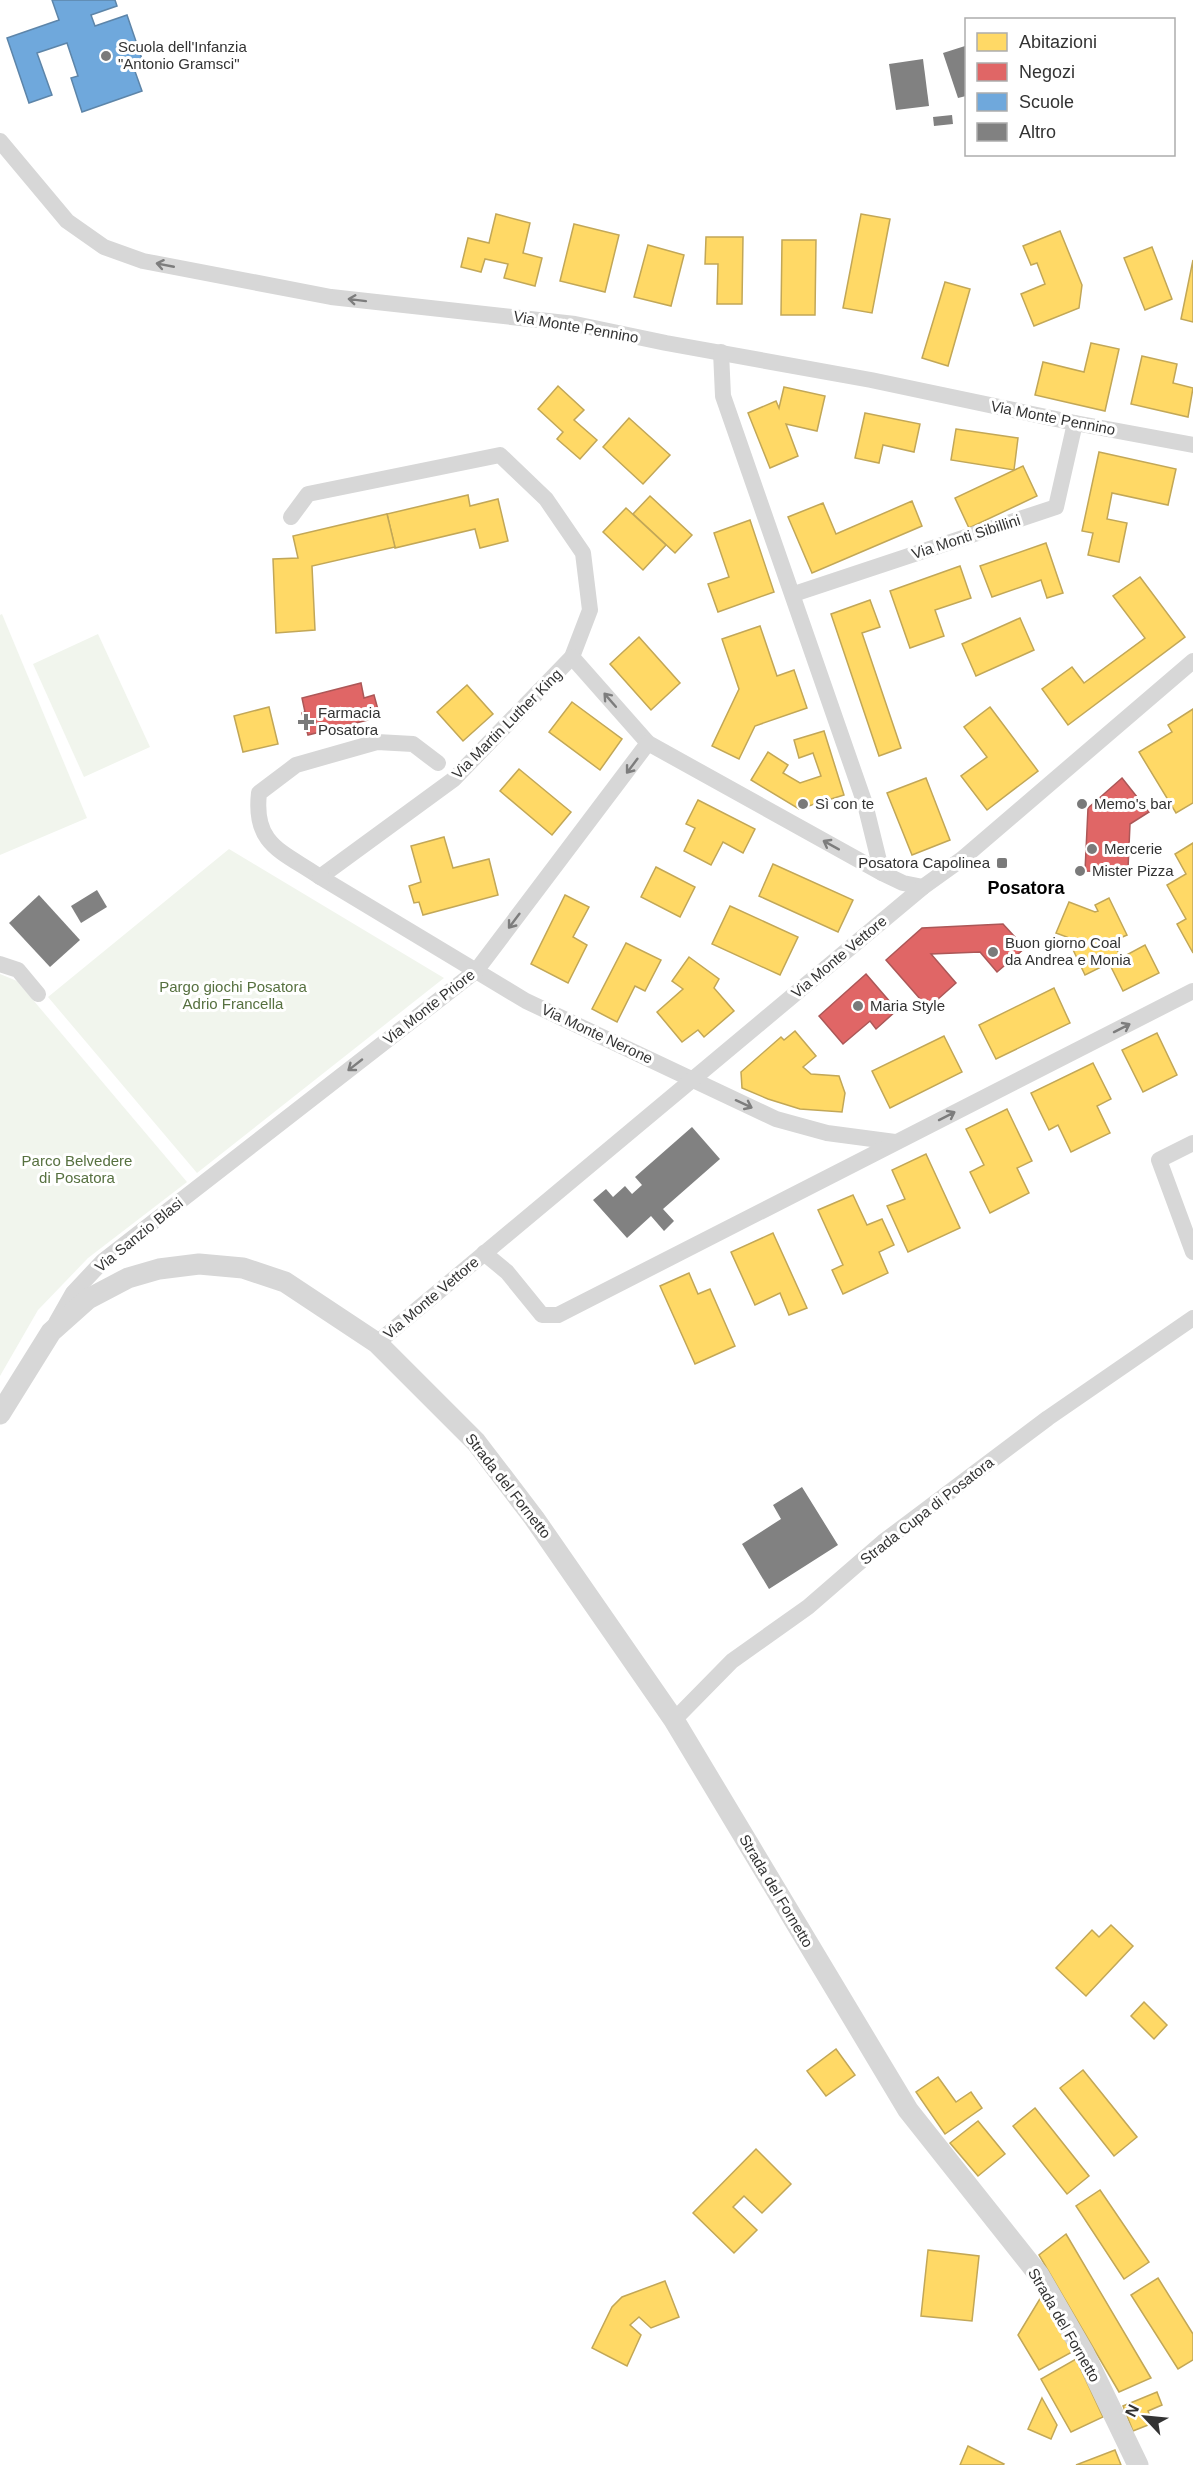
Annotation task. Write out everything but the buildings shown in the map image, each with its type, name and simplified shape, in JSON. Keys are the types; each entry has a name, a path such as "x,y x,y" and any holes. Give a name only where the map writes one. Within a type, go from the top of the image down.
{"street":[{"name":"Via Monte Pennino","path":"0,141 67,221 104,247 143,261 331,297 575,324 1193,445"},
{"path":"721,352 723,396 794,594 865,804 882,873"},
{"name":"Via Monti Sibillini","path":"794,594 1056,507 1075,423"},
{"name":"Via Martin Luther King","path":"291,517 308,494 500,455 546,499 583,553 590,610 572,657 454,778 320,877 267,842 256,814 259,793 296,765 377,742 412,744 438,763"},
{"path":"572,657 648,743 882,873 903,883 923,887"},
{"name":"Via Monte Vettore","path":"377,1343 691,1079 923,887 962,858 1193,661"},
{"name":"Via Monte Priore","path":"215,1174 476,971 648,743"},
{"name":"Via Monte Nerone","path":"320,877 526,1001 776,1119 827,1132 895,1142"},
{"path":"0,964 18,970 38,994"},
{"name":"Via Monte Vettore","path":"484,1253 507,1272 542,1315 558,1315 633,1279 895,1142 1193,991"},
{"path":"1193,1143 1159,1160 1193,1252"},
{"name":"Via Sanzio Blasi","path":"0,1414 73,1293 103,1261 215,1174"},
{"name":"Via Sanzio Blasi","path":"51,1332 88,1299 128,1278 159,1269 200,1264 243,1268 285,1282 377,1343"},
{"name":"Strada Cupa di Posatora","path":"674,1720 732,1661 808,1606 884,1542 1048,1418 1193,1318"},
{"name":"Strada del Fornetto","path":"377,1343 476,1442 534,1518 674,1720 908,2110 1039,2275 1084,2353 1138,2465"}],"green space":[{"path":"2,614 87,818 0,855 0,615"},
{"path":"98,634 150,747 84,777 33,664"},
{"name":"Pargo giochi Posatora Adrio Francella","path":"229,849 444,978 197,1173 48,997"},
{"name":"Parco Belvedere di Posatora","path":"0,974 17,981 187,1182 88,1258 38,1310 0,1376"}],"place":[{"name":"Scuola dell'Infanzia \"Antonio Gramsci\"","path":"106,56"},
{"name":"Farmacia Posatora","path":"306,722"},
{"name":"Sì con te","path":"803,804"},
{"name":"Memo's bar","path":"1082,804"},
{"name":"Mercerie","path":"1092,849"},
{"name":"Posatora Capolinea","path":"1002,863"},
{"name":"Mister Pizza","path":"1080,871"},
{"name":"Buon giorno Coal da Andrea e Monia","path":"993,952"},
{"name":"Maria Style","path":"858,1006"}],"district":[{"name":"Posatora","path":"1026,888"}]}
